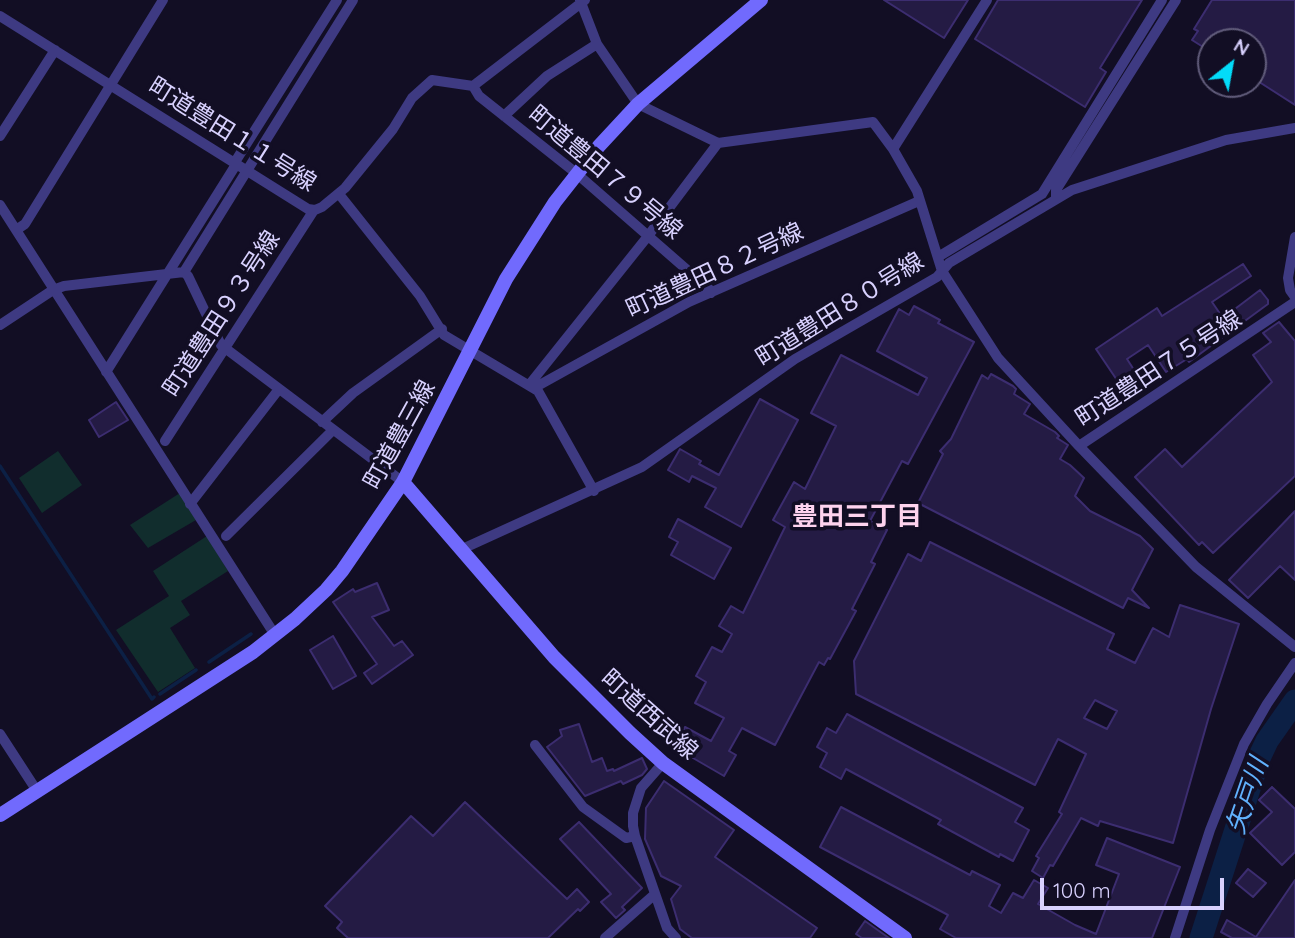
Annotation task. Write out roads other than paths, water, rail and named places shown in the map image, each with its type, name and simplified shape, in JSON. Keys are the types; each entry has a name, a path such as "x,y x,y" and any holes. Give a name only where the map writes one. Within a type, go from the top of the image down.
{"street":[{"path":"18,229 25,224 163,0"},
{"path":"110,373 176,273 337,0"},
{"path":"239,165 354,0"},
{"name":"町道豊三線","path":"0,815 275,635 326,590 403,482 525,247 576,173 638,104 761,0"},
{"path":"893,149 987,0"},
{"path":"938,257 1042,194 1162,0"},
{"path":"1056,199 1056,190 1176,0"},
{"path":"472,86 582,1 597,44 638,104 718,143 532,387"},
{"name":"町道豊田１１号線","path":"0,16 308,209 314,210 323,207 339,194 382,144 412,98 432,80 472,86"},
{"path":"504,116 547,76 597,44"},
{"path":"0,136 55,50"},
{"name":"町道豊田７９号線","path":"472,86 479,96 576,173 711,293"},
{"name":"町道豊田７５号線","path":"718,143 873,122 893,149 917,191 942,271 998,358 1079,446 1295,300"},
{"name":"町道豊田８０号線","path":"460,550 642,467 795,359 937,278 949,263 1072,190 1226,140 1295,128"},
{"path":"339,194 420,296 444,335 532,387 594,491"},
{"name":"町道豊田８２号線","path":"532,387 689,302 919,201"},
{"path":"0,205 18,229 275,635"},
{"name":"町道豊田９３号線","path":"165,441 314,210"},
{"path":"1295,237 1288,278 1295,300"},
{"path":"0,324 56,289 176,273 188,276 218,341 226,349 403,482"},
{"path":"322,422 353,393 442,329"},
{"path":"192,502 279,389"},
{"path":"226,536 333,430"},
{"path":"1079,446 1196,567 1295,647"},
{"name":"町道西武線","path":"403,482 460,550 611,716 663,763 905,938"},
{"path":"1175,938 1206,841 1248,736 1295,663"},
{"path":"0,734 37,791"},
{"path":"535,745 583,807 626,838 635,836"},
{"path":"663,763 640,788 633,813 635,836 667,928 676,938"},
{"path":"605,938 655,894"}],"waterway":[{"path":"0,466 152,699 154,697"},
{"path":"209,662 251,634"},
{"path":"160,694 196,670"},
{"name":"矢戸川","path":"1201,938 1259,758 1267,741 1295,701"}],"district":[{"name":"豊田三丁目","path":"857,517"}]}
